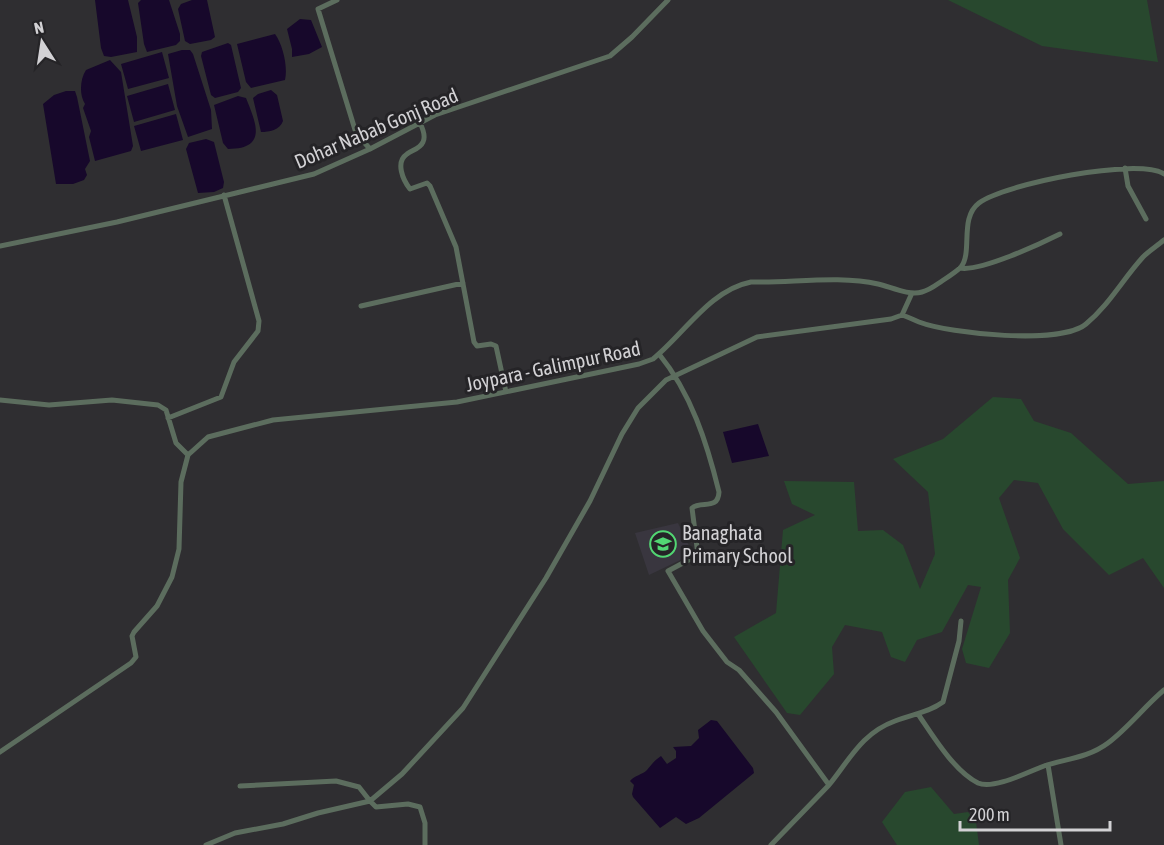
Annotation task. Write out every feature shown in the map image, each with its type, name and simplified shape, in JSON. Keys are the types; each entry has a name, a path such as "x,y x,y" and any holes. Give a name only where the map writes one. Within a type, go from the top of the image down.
{"street":[{"path":"337,0 318,9 356,134 370,149"},
{"name":"Dohar Nabab Gonj Road","path":"0,246 117,222 314,174 435,116 610,56 632,38 669,0"},
{"path":"420,123 424,136 423,142 419,148 405,155 401,161 401,170 410,189 427,183 430,186 456,247 474,342 477,346 491,344 496,346 506,392"},
{"path":"1125,168 1128,186 1146,219"},
{"path":"903,315 912,293 930,289 960,268 964,258 970,214 980,202 1031,183 1125,168 1146,168 1158,170 1164,174"},
{"path":"168,418 221,397 234,362 258,330 258,312 240,257 224,195"},
{"path":"960,268 969,268 994,261 1060,234"},
{"path":"206,845 235,833 283,824 370,801 402,774 463,708 546,578 590,501 622,434 638,408 675,374 757,337 891,319 903,315 920,323 940,328 1002,336 1038,336 1077,330 1087,324 1144,256 1164,240"},
{"name":"Joypara - Galimpur Road","path":"188,455 208,436 273,420 456,402 639,364 653,359 722,294 737,285 751,282 845,280 865,281 912,293"},
{"path":"361,306 463,283"},
{"path":"659,354 675,374 710,452 718,499 711,505 694,506 692,518 698,555 668,571 703,631 727,662 739,670 776,712 829,785"},
{"path":"0,400 49,405 112,400 146,402 166,410 176,443 188,455 181,482 179,549 172,577 157,606 132,636 136,657 131,663 0,752"},
{"path":"771,845 829,785 857,747 873,732 943,702 961,621"},
{"path":"918,714 956,764 977,782 984,784 1001,782 1098,750 1132,722 1164,690"},
{"path":"1048,765 1061,845"},
{"path":"240,786 336,781 359,787 376,807 408,804 420,807 425,824 425,845"}],"shaded area":[{"path":"95,0 128,0 137,37 137,52 111,57 104,56"},
{"path":"141,0 169,0 180,34 180,41 176,45 147,52 138,3"},
{"path":"192,0 207,0 215,37 211,40 190,44 185,41 178,9 181,4"},
{"path":"300,19 311,20 322,47 309,54 292,57 287,29"},
{"path":"275,34 284,56 285,80 251,88 246,82 237,44"},
{"path":"228,43 231,45 241,88 238,92 215,98 211,95 201,56 202,52"},
{"path":"190,50 193,54 211,110 212,129 188,137 177,106 168,54"},
{"path":"162,52 169,78 128,89 121,64"},
{"path":"110,60 121,72 133,146 131,151 95,161 89,137 91,131 83,108 85,104 81,82 86,70"},
{"path":"168,84 175,110 134,122 127,96"},
{"path":"271,90 277,95 283,121 271,131 261,132 253,98"},
{"path":"75,91 90,161 85,169 87,175 84,180 73,184 56,184 43,104 54,95"},
{"path":"238,96 246,98 256,133 249,145 228,149 223,143 214,105"},
{"path":"176,114 183,140 141,151 134,126"},
{"path":"206,139 214,142 224,182 223,188 214,192 198,193 186,149 189,143"},
{"path":"758,424 769,456 732,463 723,432"},
{"name":"Banaghata Primary School","path":"678,523 693,554 649,575 635,533"},
{"path":"711,720 717,721 753,768 754,773 699,818 686,824 676,817 660,828 633,797 634,785 630,781 645,772 661,756 667,764 676,758 676,751 673,747 691,746 699,738 698,730"}],"green space":[{"path":"948,0 1147,0 1158,62 1042,46"},
{"path":"993,397 1021,399 1034,421 1071,433 1128,484 1164,481 1164,588 1143,558 1109,575 1063,529 1038,483 1014,480 999,498 1020,558 1008,580 1010,633 989,668 966,663 962,649 981,587 968,585 942,632 917,640 905,662 891,657 882,632 845,625 832,647 834,674 800,715 787,713 734,637 776,613 783,530 815,515 792,504 784,481 854,482 858,531 883,530 903,545 920,589 935,554 928,492 893,459 943,439"},
{"path":"931,787 954,814 968,812 976,822 979,845 897,845 882,822 905,792"}],"place":[{"name":"Banaghata Primary School","path":"663,544"}]}
